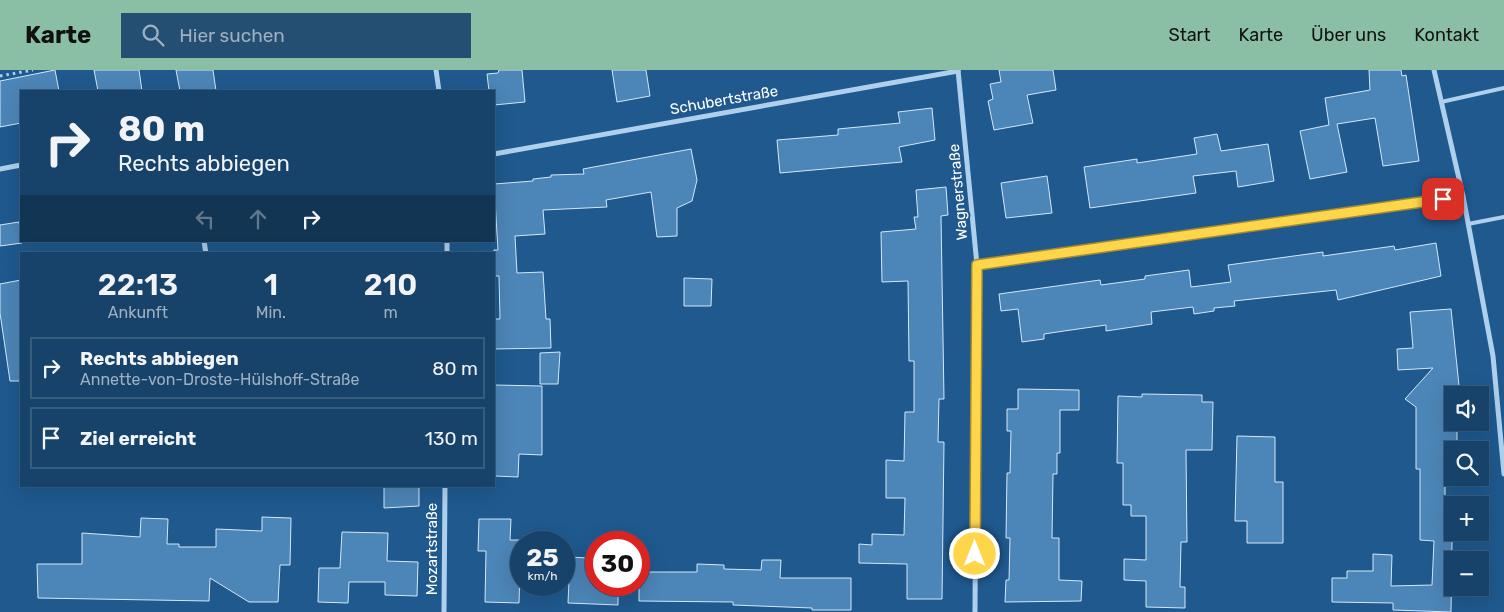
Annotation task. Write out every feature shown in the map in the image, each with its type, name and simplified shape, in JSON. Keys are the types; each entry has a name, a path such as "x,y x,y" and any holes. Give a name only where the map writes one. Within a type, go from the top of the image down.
{"street":[{"path":"436,70 439,90"},
{"name":"Schubertstraße","path":"495,154 958,70"},
{"name":"Wagnerstraße","path":"958,70 977,265 975,612"},
{"path":"1434,70 1463,196 1492,356 1504,474"},
{"path":"0,169 20,165"},
{"path":"977,265 1463,196"},
{"name":"Mozartstraße","path":"444,612 445,487"}],"lane":[{"path":"1441,102 1504,88"},
{"path":"1468,224 1504,217"}],"path":[{"path":"0,76 33,70"}],"building":[{"path":"55,70 59,90 20,90 20,123 0,127 0,81"},
{"path":"94,70 139,70 142,90 98,90"},
{"path":"176,70 213,70 216,90 180,90"},
{"path":"499,70 522,70 525,102 495,105 495,90 489,90 487,74 498,73"},
{"path":"612,70 646,70 650,96 617,102"},
{"path":"999,70 1053,70 1056,90 1027,95 1033,123 994,130 988,101 993,99 990,84 1001,82"},
{"path":"1369,70 1401,70 1402,76 1406,75 1419,161 1383,166 1375,118 1337,124 1347,172 1310,179 1300,131 1329,125 1325,98 1370,90"},
{"path":"932,108 935,140 899,147 902,162 780,173 777,140 838,135 838,129 900,123 898,112"},
{"path":"1217,134 1221,151 1268,144 1274,181 1238,187 1236,171 1193,176 1196,193 1090,208 1084,167 1137,159 1137,163 1197,154 1194,138"},
{"path":"691,149 697,180 692,201 677,208 677,236 657,237 651,192 606,200 607,207 543,210 545,234 515,236 517,273 543,272 546,319 550,319 551,348 495,349 495,319 500,319 499,276 495,276 494,252 494,250 498,250 495,184 533,181 533,179 551,177 551,175 584,174 583,169"},
{"path":"1047,176 1052,213 1006,218 1001,183"},
{"path":"946,187 948,215 941,216 944,399 939,399 938,442 944,442 942,599 907,599 907,564 859,563 859,544 872,545 872,534 904,535 905,498 886,498 886,460 904,461 905,412 914,412 914,361 909,361 908,281 882,282 881,232 916,229 914,217 918,217 916,190"},
{"path":"19,222 20,242 22,243 0,246 0,225"},
{"path":"1436,243 1441,276 1338,300 1336,290 1234,301 1235,306 1214,308 1214,311 1194,314 1193,307 1151,312 1152,324 1106,331 1106,325 1044,334 1044,339 1022,342 1018,309 1001,311 999,294 1100,280 1101,285 1189,270 1191,287 1231,282 1228,265 1323,252 1323,256 1394,246 1395,250"},
{"path":"684,278 712,279 711,306 684,306"},
{"path":"20,280 20,381 10,381 0,313 0,284"},
{"path":"1451,309 1459,386 1444,386 1444,431 1457,431 1457,441 1444,441 1444,541 1452,541 1452,551 1444,551 1444,596 1451,596 1451,612 1393,610 1393,603 1332,602 1332,578 1347,578 1347,571 1373,571 1373,554 1392,555 1391,586 1432,585 1434,541 1420,540 1420,469 1416,469 1416,407 1405,399 1433,368 1398,370 1397,349 1413,348 1410,312"},
{"path":"560,352 558,384 540,384 540,353"},
{"path":"495,385 542,386 542,455 519,454 518,477 495,476"},
{"path":"1018,389 1079,390 1079,410 1060,410 1060,453 1057,453 1057,474 1053,474 1052,538 1059,538 1059,580 1082,581 1081,601 1005,602 1006,580 1009,580 1010,538 1006,538 1007,473 1010,473 1011,431 1007,431 1007,409 1018,409"},
{"path":"1142,394 1202,395 1202,402 1213,402 1212,450 1186,450 1187,542 1181,542 1180,587 1185,587 1185,608 1146,607 1146,581 1124,580 1124,559 1146,560 1146,516 1131,516 1131,505 1123,505 1123,463 1117,463 1118,396 1142,397"},
{"path":"1237,436 1275,437 1275,482 1283,482 1283,543 1247,543 1247,521 1235,521"},
{"path":"384,487 419,487 419,506 384,508"},
{"path":"262,517 291,518 290,565 280,565 278,602 249,602 210,578 209,601 38,598 37,564 82,564 82,533 140,537 141,518 168,519 167,544 179,544 179,547 216,547 216,529 262,531"},
{"path":"479,519 511,519 510,596 519,596 519,603 485,602 486,551 478,551"},
{"path":"342,532 388,533 387,561 418,562 417,596 385,595 385,582 349,582 348,603 318,602 319,568 340,568"},
{"path":"575,557 585,558 585,596 618,596 618,605 568,603 568,596 575,596"},
{"path":"762,560 781,560 780,578 851,578 851,610 812,610 812,608 733,605 733,602 639,601 639,596 650,596 650,572 697,572 697,564 724,565 724,569 761,570"}],"route":[{"path":"975,554 977,265 1443,199"}]}
